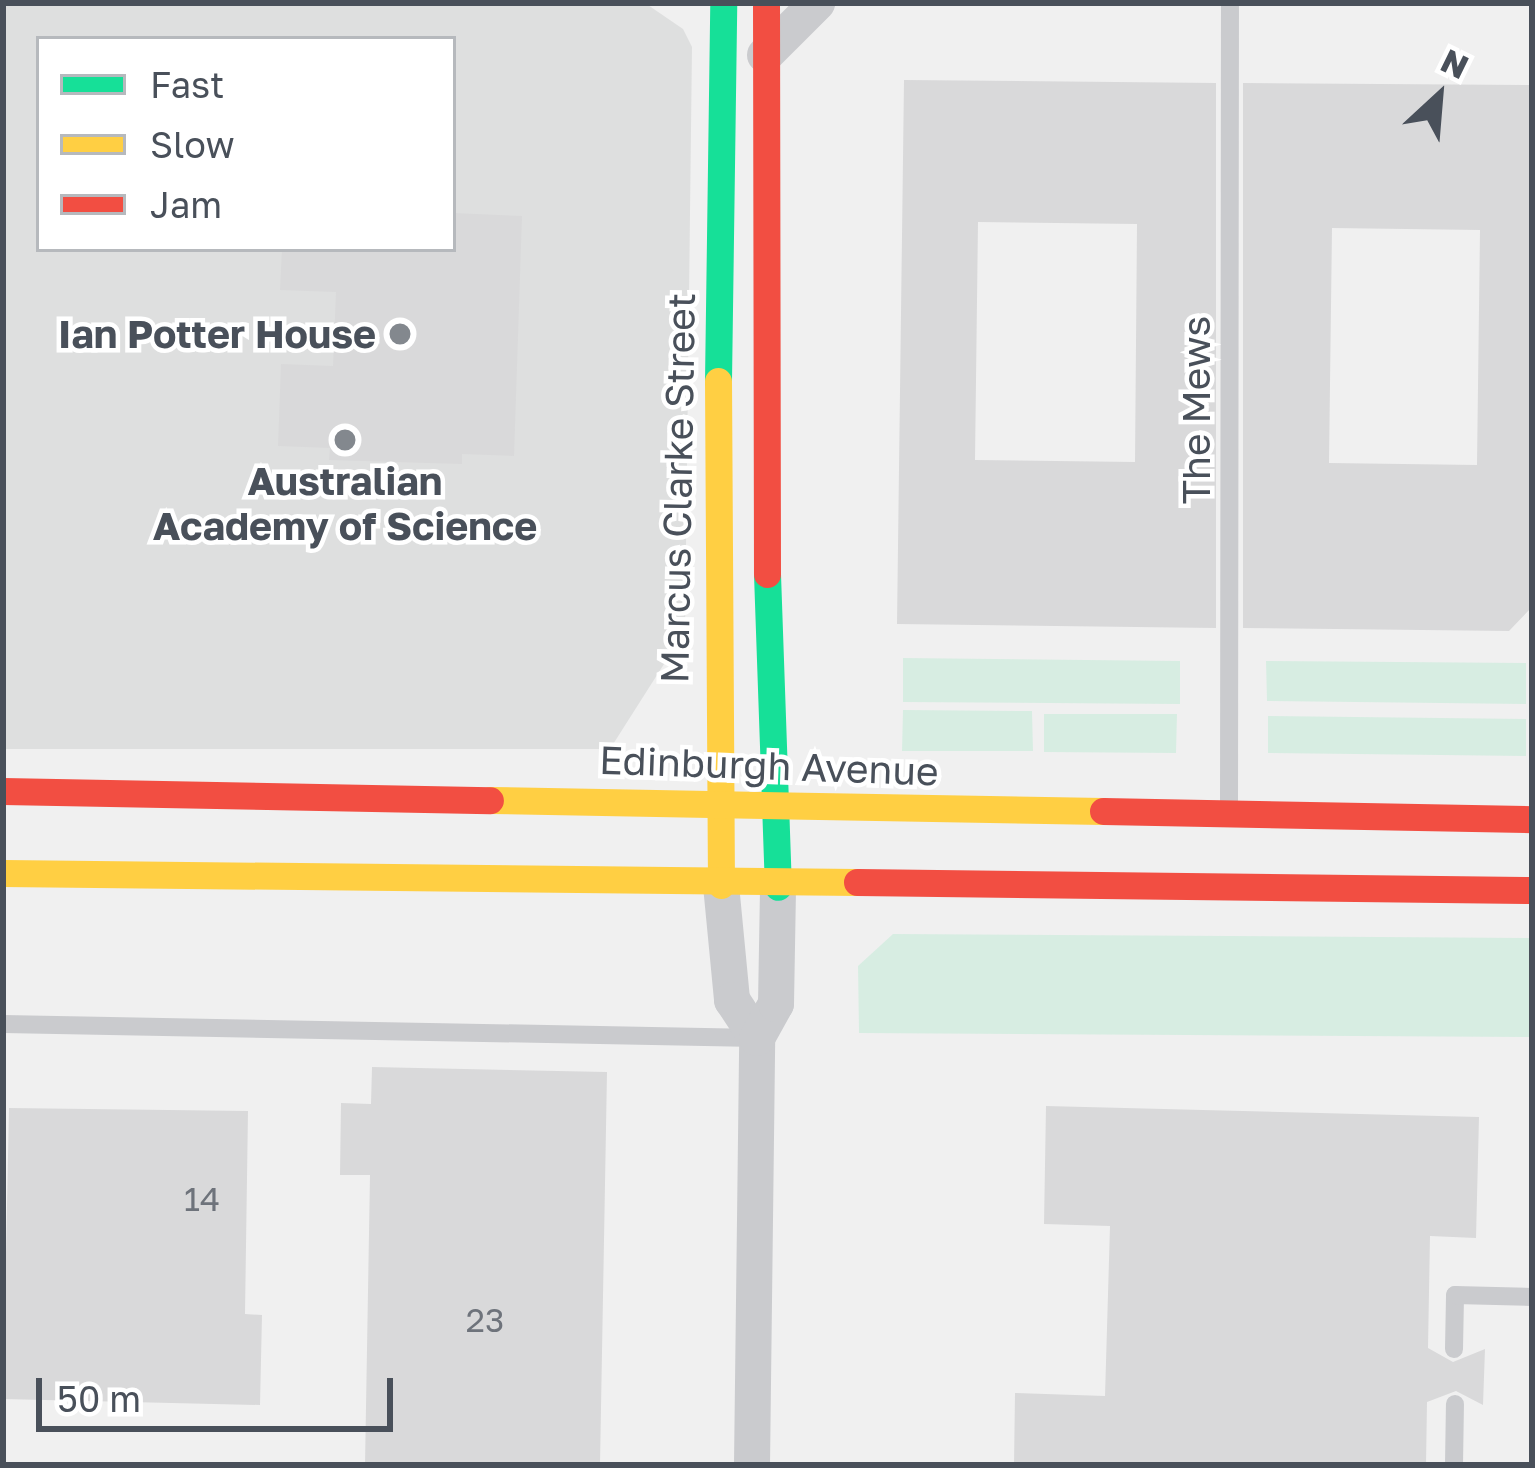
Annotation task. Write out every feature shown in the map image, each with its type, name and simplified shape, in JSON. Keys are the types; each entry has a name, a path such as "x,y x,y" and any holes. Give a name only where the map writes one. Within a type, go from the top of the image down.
{"main road":[{"name":"Marcus Clarke Street","path":"721,885 716,803 723,3"},
{"name":"Marcus Clarke Street","path":"766,3 772,806 778,886"},
{"name":"Edinburgh Avenue","path":"3,791 1532,819"},
{"path":"3,873 778,886 1532,890"}],"street":[{"path":"765,56 818,3"},
{"name":"Marcus Clarke Street","path":"721,885 732,1000 757,1038"},
{"name":"Marcus Clarke Street","path":"752,1465 757,1038 776,1004 778,886"}],"lane":[{"name":"The Mews","path":"1229,816 1230,3"},
{"path":"3,1024 757,1038"},
{"path":"1454,1349 1455,1295 1532,1297"},
{"path":"1454,1403 1454,1465"}],"shaded area":[{"name":"Australian Academy of Science","path":"3,3 645,3 683,29 692,47 685,631 610,749 3,749"}],"green space":[{"path":"903,658 1180,661 1180,704 903,702"},
{"path":"1266,661 1526,663 1526,704 1267,701"},
{"path":"903,710 1032,711 1033,751 902,751"},
{"path":"1044,714 1177,714 1176,753 1044,752"},
{"path":"1268,716 1526,719 1526,756 1268,753"},
{"path":"893,934 1532,938 1532,1037 859,1033 858,966"}],"building":[{"path":"904,80 1216,83 1216,628 897,624","holes":["978,222 1137,224 1135,462 975,460"]},
{"path":"1243,83 1532,85 1532,607 1509,631 1243,628","holes":["1332,228 1480,230 1477,465 1329,463"]},
{"name":"Ian Potter House","path":"456,213 522,216 514,456 462,454 462,464 329,460 330,448 278,446 281,364 333,366 336,292 280,290 282,252 456,252"},
{"path":"372,1067 607,1072 600,1465 365,1465 370,1175 340,1175 341,1103 371,1104"},
{"path":"1046,1106 1479,1117 1476,1238 1430,1236 1428,1348 1453,1362 1485,1349 1483,1405 1456,1391 1427,1402 1426,1465 1014,1465 1015,1393 1105,1396 1110,1226 1044,1224"},
{"path":"9,1108 248,1111 245,1314 262,1315 260,1405 3,1399"}],"traffic: fast":[{"path":"718,381 723,3"},
{"path":"767,574 778,887"}],"traffic: slow":[{"path":"718,381 721,885"},
{"path":"490,800 1103,811"},
{"path":"3,873 857,882"}],"traffic: jam":[{"path":"766,3 767,574"},
{"path":"3,791 490,800"},
{"path":"1103,811 1532,819"},
{"path":"857,882 1532,890"}],"place":[{"name":"Ian Potter House","path":"400,334"},
{"name":"Australian Academy of Science","path":"345,440"}]}
